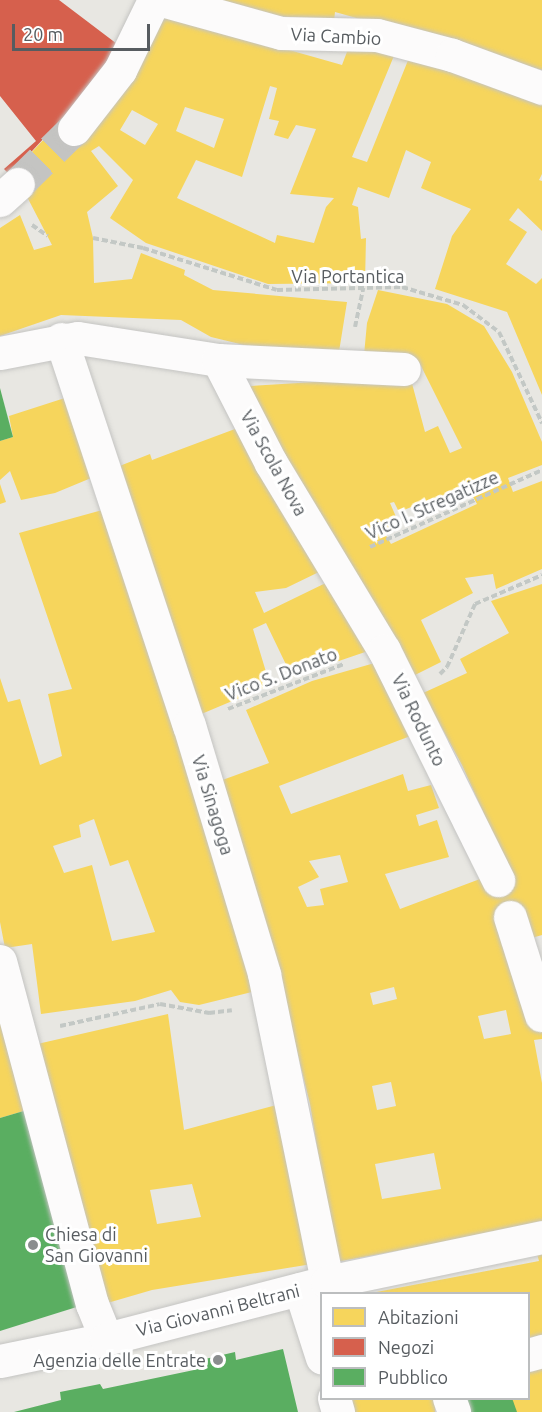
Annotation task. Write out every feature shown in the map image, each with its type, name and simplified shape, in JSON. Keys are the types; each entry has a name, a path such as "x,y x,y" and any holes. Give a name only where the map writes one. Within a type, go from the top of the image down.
{"street":[{"path":"74,129 120,70 154,0"},
{"name":"Via Cambio","path":"162,0 281,33 376,35 452,56 542,88"},
{"path":"0,353 61,339 97,339 218,360 404,369"},
{"name":"Via Sinagoga","path":"61,339 189,725 270,999 314,1286 320,1348"},
{"name":"Via Scola Nova","path":"218,360 271,463 334,564"},
{"name":"Via Rodunto","path":"334,564 406,691 498,880"},
{"path":"510,917 541,1015"},
{"path":"0,961 18,1036 92,1304 106,1339"},
{"name":"Via Giovanni Beltrani","path":"0,1361 106,1339 314,1286 542,1237"}],"path":[{"name":"Via Portantica","path":"93,238 143,248 186,265 277,290 402,287 463,305 499,333 542,423"},
{"name":"Vico I. Stregatizze","path":"334,564 542,470"},
{"path":"406,691 442,673 475,604 542,575"},
{"name":"Vico S. Donato","path":"189,725 384,650"},
{"path":"18,1036 160,1004 209,1013 270,999"}],"building: Abitazioni":[{"path":"214,0 542,0 542,70 335,12 334,21 255,14"},
{"path":"163,14 342,65 350,44 396,51 352,157 367,162 411,53 542,101 542,174 539,180 542,181 542,231 518,208 509,220 527,232 506,264 536,284 542,278 542,395 507,312 435,289 452,236 471,209 421,188 431,162 406,150 389,198 358,187 352,205 358,207 361,239 366,238 365,283 268,284 146,243 110,218 133,180 99,146 91,151 118,186 87,212 93,238 94,283 132,279 141,253 185,270 184,275 213,290 347,302 338,358 244,345 211,337 181,320 61,315 0,336 0,228 20,215 34,250 52,245 23,189 10,175","holes":["270,86 277,88 269,119 279,121 274,135 288,139 296,125 316,129 290,194 334,198 326,207 314,243 277,235 275,243 177,198 196,160 242,177","185,107 224,119 214,148 176,131","132,110 158,124 145,145 120,130"]},
{"path":"378,290 447,304 484,326 512,372 542,442 542,465 508,478 513,492 542,481 542,569 496,589 493,574 465,578 473,593 421,620 441,662 413,676 262,418 250,386 410,376 425,432 438,426 450,453 462,448 419,362 364,355 367,323","holes":["471,493 477,504 391,544 385,534 400,526 390,503 394,502 399,512 421,503 425,510"]},
{"path":"71,396 96,476 55,493 21,500 10,471 0,480 0,441 13,437 9,416"},
{"path":"243,426 321,571 286,588 255,592 264,613 336,578 371,650 292,677 266,623 253,629 270,685 199,715 117,467 150,454 152,460"},
{"path":"0,484 6,502 0,504"},
{"path":"106,509 260,990 199,1005 180,1002 171,990 135,1001 41,1014 32,944 5,948 0,922 0,678 8,702 20,699 40,765 62,756 48,694 72,689 19,533","holes":["94,819 110,866 128,860 155,932 112,941 92,865 64,873 53,846 81,837 79,825"]},
{"path":"542,584 542,935 528,939 542,1015 542,1039 534,1040 542,1083 542,1224 336,1262 310,1104 285,1002 217,782 269,763 246,710 312,681 385,660 421,732 279,786 291,814 403,774 408,791 431,785 439,808 416,815 419,826 437,820 449,857 385,874 400,909 488,876 502,854 462,765 423,693 467,673 460,659 509,633 491,601","holes":["340,855 348,882 320,889 324,905 307,907 298,887 319,877 309,861","394,987 397,999 373,1005 370,993","506,1010 511,1034 484,1039 478,1016","391,1082 396,1106 377,1110 372,1086","434,1153 441,1189 382,1199 375,1164"]},
{"path":"0,1004 27,1110 0,1118"},
{"path":"168,1014 184,1130 284,1103 312,1264 152,1290 104,1304 33,1045","holes":["192,1184 201,1217 157,1224 150,1190"]},
{"path":"536,1250 542,1250 542,1335 530,1338 530,1292 376,1292 539,1261"},
{"path":"542,1359 542,1412 464,1412 460,1400 530,1400 530,1362"},
{"path":"348,1400 435,1400 435,1412 348,1412"}],"building: Negozi":[{"path":"0,0 59,0 125,50 10,175 4,169 36,141 0,96"}],"building: Pubblico":[{"path":"0,388 13,437 0,441"},
{"name":"Chiesa di San Giovanni","path":"27,1110 83,1305 0,1331 0,1118"},
{"path":"283,1349 298,1412 14,1412 61,1400 60,1392 100,1384 103,1389 194,1370 192,1362 235,1352 236,1360"},
{"path":"460,1400 513,1400 517,1412 464,1412"}],"tunnel":[{"path":"18,184 74,129"}],"place":[{"name":"Chiesa di San Giovanni","path":"33,1245"},
{"name":"Agenzia delle Entrate","path":"218,1360"}]}
